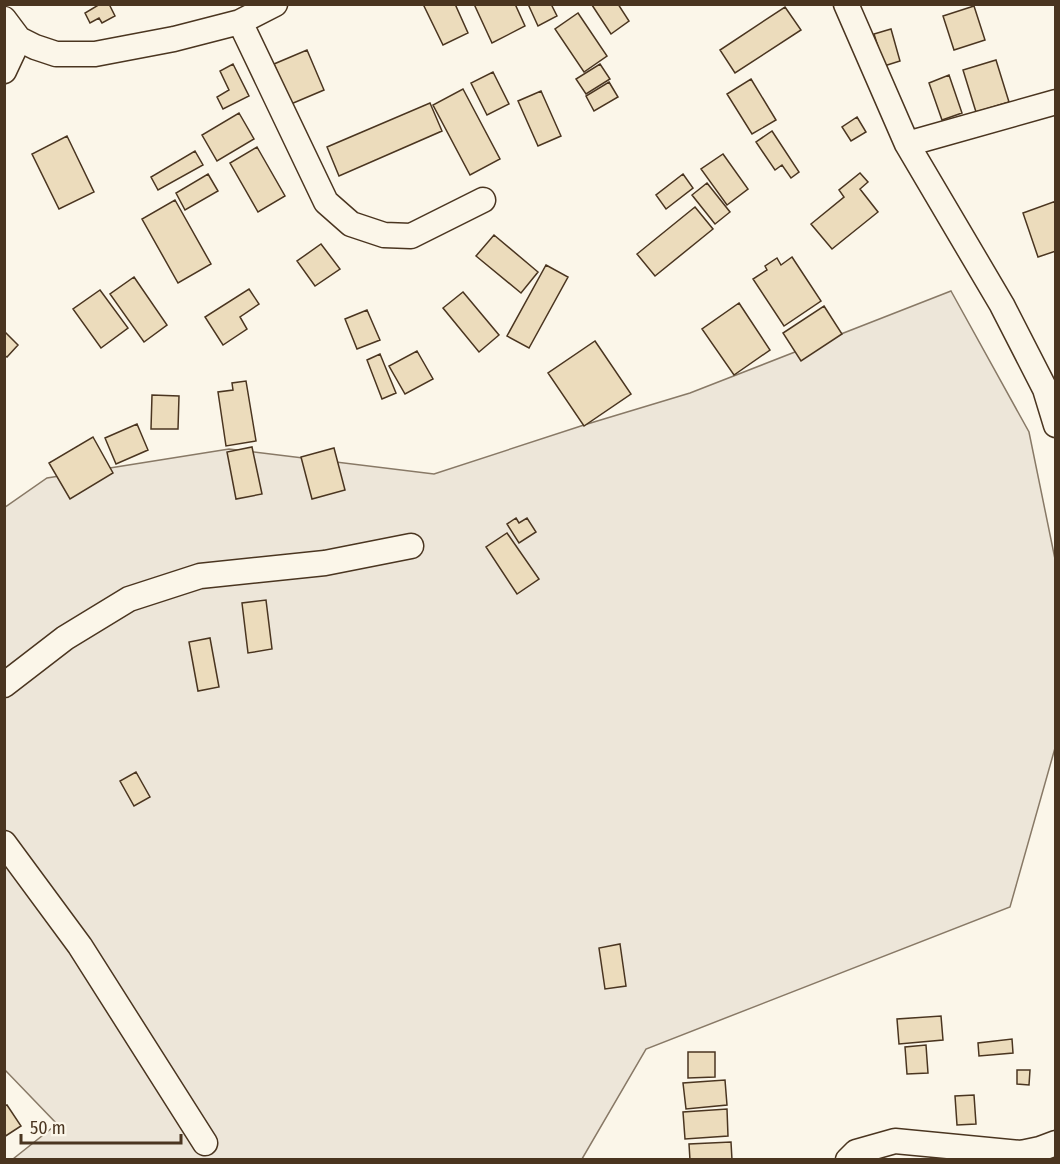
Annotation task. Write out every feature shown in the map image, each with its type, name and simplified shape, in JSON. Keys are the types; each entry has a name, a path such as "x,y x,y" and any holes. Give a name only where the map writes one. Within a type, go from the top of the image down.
{"street":[{"path":"4,71 12,29 56,54 95,54 174,39 240,22 275,4"},
{"path":"846,4 907,144 1002,304 1045,389 1056,425"},
{"path":"240,22 326,202 351,224 384,236 411,236 483,200"},
{"path":"907,144 1056,102"},
{"path":"4,686 65,638 129,599 200,576 326,563 411,546"},
{"path":"4,843 80,946 205,1143"},
{"path":"848,1160 856,1152 895,1141 1022,1153 1056,1143"}],"shaded area":[{"path":"951,291 1029,432 1055,559 1055,748 1010,907 646,1049 582,1159 13,1159 57,1124 5,1070 4,508 47,478 229,449 434,474 690,393"}],"building":[{"path":"100,4 109,4 115,16 102,23 99,18 90,23 85,13"},
{"path":"423,4 455,4 468,33 443,45"},
{"path":"474,4 515,4 525,26 492,43"},
{"path":"528,4 551,4 557,16 538,26"},
{"path":"593,4 618,4 629,21 611,34"},
{"path":"974,6 985,40 954,50 943,16"},
{"path":"785,7 801,30 735,73 720,50"},
{"path":"578,13 607,56 584,72 555,29"},
{"path":"891,29 900,61 884,66 874,34"},
{"path":"307,50 324,90 291,104 274,64"},
{"path":"996,60 1009,102 976,112 963,70"},
{"path":"233,64 249,96 223,109 217,97 229,90 220,71"},
{"path":"600,64 610,79 586,94 576,79"},
{"path":"493,72 509,104 487,115 471,83"},
{"path":"949,75 962,113 942,120 929,83"},
{"path":"751,79 776,120 752,134 727,94"},
{"path":"609,82 618,97 594,111 586,96"},
{"path":"463,89 500,159 470,175 433,105"},
{"path":"541,91 561,136 538,146 518,101"},
{"path":"430,103 442,131 339,176 327,147"},
{"path":"239,113 254,139 217,161 202,135"},
{"path":"857,117 866,132 851,141 842,127"},
{"path":"772,131 799,172 791,178 782,165 775,170 756,142"},
{"path":"67,136 94,192 59,209 32,154"},
{"path":"257,147 285,196 258,212 230,163"},
{"path":"195,151 203,165 158,190 151,177"},
{"path":"723,154 748,189 727,205 701,169"},
{"path":"860,173 868,182 860,189 878,212 832,249 811,224 844,197 839,190"},
{"path":"208,174 218,191 185,210 176,193"},
{"path":"683,174 693,188 666,209 656,195"},
{"path":"707,183 730,212 715,224 692,195"},
{"path":"175,200 211,264 178,283 142,219"},
{"path":"1056,201 1056,251 1038,257 1023,213"},
{"path":"695,207 713,229 655,276 637,254"},
{"path":"494,235 538,272 521,293 476,256"},
{"path":"321,244 340,269 315,286 297,261"},
{"path":"792,257 821,301 784,326 753,279 767,270 765,266 777,258 781,265"},
{"path":"546,265 568,277 529,348 507,336"},
{"path":"134,277 167,325 144,342 110,294"},
{"path":"249,289 259,304 240,317 247,329 223,345 205,317"},
{"path":"100,290 128,328 101,348 73,309"},
{"path":"463,292 499,335 479,352 443,308"},
{"path":"739,303 770,350 734,375 702,329"},
{"path":"824,306 842,334 801,361 783,333"},
{"path":"367,310 380,340 357,349 345,319"},
{"path":"4,331 18,345 7,357 4,355"},
{"path":"595,341 631,394 584,426 548,373"},
{"path":"417,351 433,379 405,394 389,366"},
{"path":"380,354 396,393 382,399 367,360"},
{"path":"246,381 256,441 226,446 218,392 233,390 232,383"},
{"path":"152,395 179,396 178,429 151,429"},
{"path":"137,424 148,450 116,464 105,438"},
{"path":"93,437 113,473 70,499 49,463"},
{"path":"252,447 262,494 236,499 227,452"},
{"path":"334,448 345,490 312,499 301,457"},
{"path":"516,518 519,523 527,518 536,532 519,543 507,524"},
{"path":"507,533 539,579 517,594 486,547"},
{"path":"266,600 272,649 248,653 242,603"},
{"path":"210,638 219,687 198,691 189,642"},
{"path":"136,772 150,797 134,806 120,781"},
{"path":"620,944 626,986 605,989 599,948"},
{"path":"941,1016 943,1040 899,1044 897,1019"},
{"path":"1012,1039 1013,1053 979,1056 978,1043"},
{"path":"926,1045 928,1073 907,1074 905,1047"},
{"path":"688,1052 715,1052 715,1077 688,1078"},
{"path":"1017,1070 1030,1070 1029,1085 1017,1084"},
{"path":"725,1080 727,1105 686,1109 683,1083"},
{"path":"974,1095 976,1124 957,1125 955,1096"},
{"path":"7,1105 21,1126 4,1137 4,1106"},
{"path":"727,1109 728,1136 685,1139 683,1112"},
{"path":"731,1142 732,1160 690,1160 689,1144"}]}
